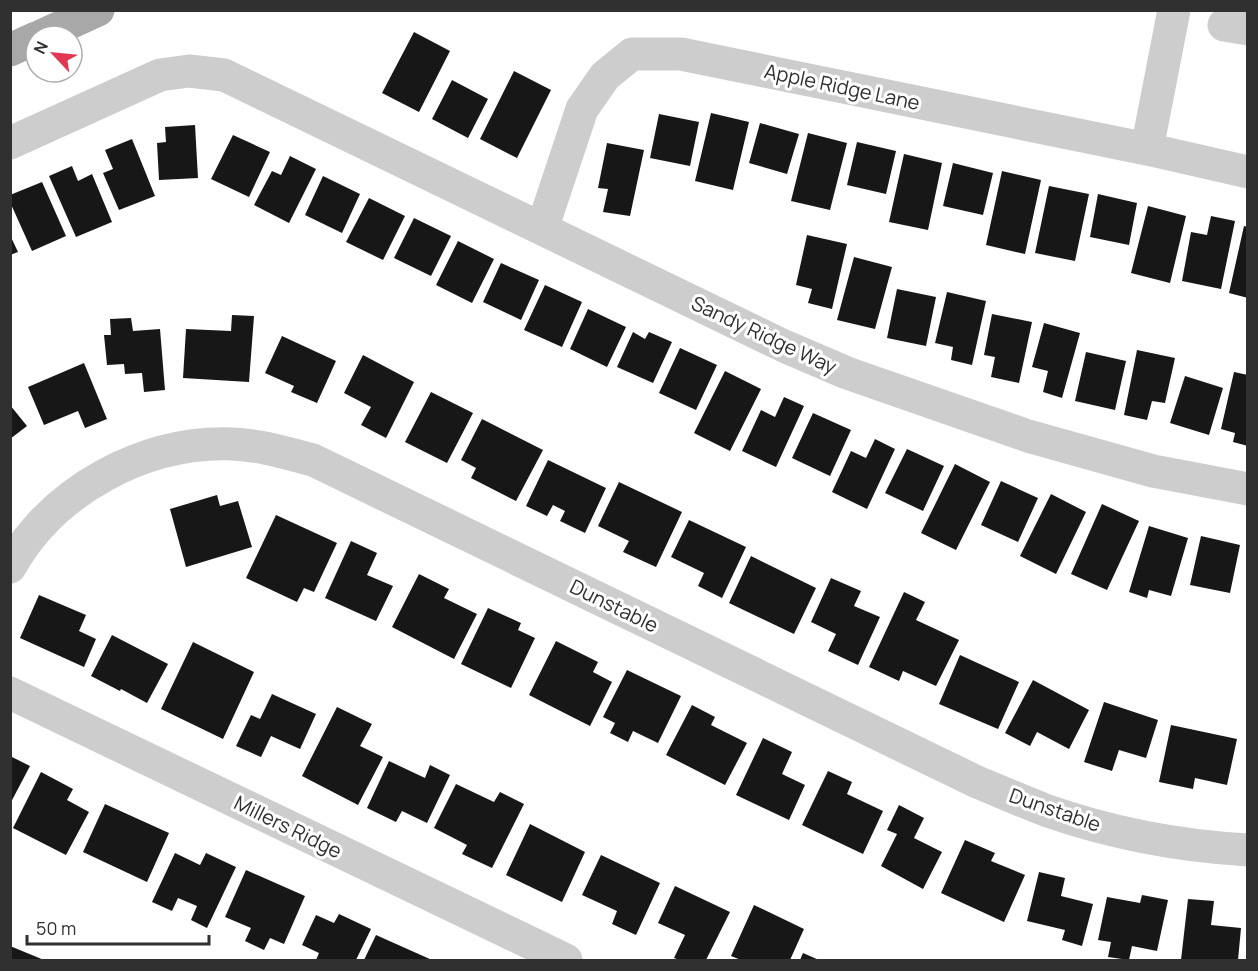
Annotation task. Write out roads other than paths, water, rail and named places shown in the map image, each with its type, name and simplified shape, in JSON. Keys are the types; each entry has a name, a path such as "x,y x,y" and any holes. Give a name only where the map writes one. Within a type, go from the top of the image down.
{"main road":[{"path":"67,24 98,10"},
{"path":"10,50 24,44"}],"street":[{"path":"1147,149 1174,10"},
{"name":"Apple Ridge Lane","path":"542,229 582,109 605,76 633,54 681,54 1147,149 1248,172"},
{"name":"Sandy Ridge Way","path":"10,143 160,75 189,70 224,75 310,102 542,229 784,346 847,373 1028,436 1154,471 1248,489"},
{"name":"Dunstable","path":"10,567 28,540 63,503 106,474 154,454 206,444 261,446 313,460 996,790 1045,810 1127,834 1209,848 1248,850"},
{"name":"Millers Ridge","path":"10,693 566,960"}]}
